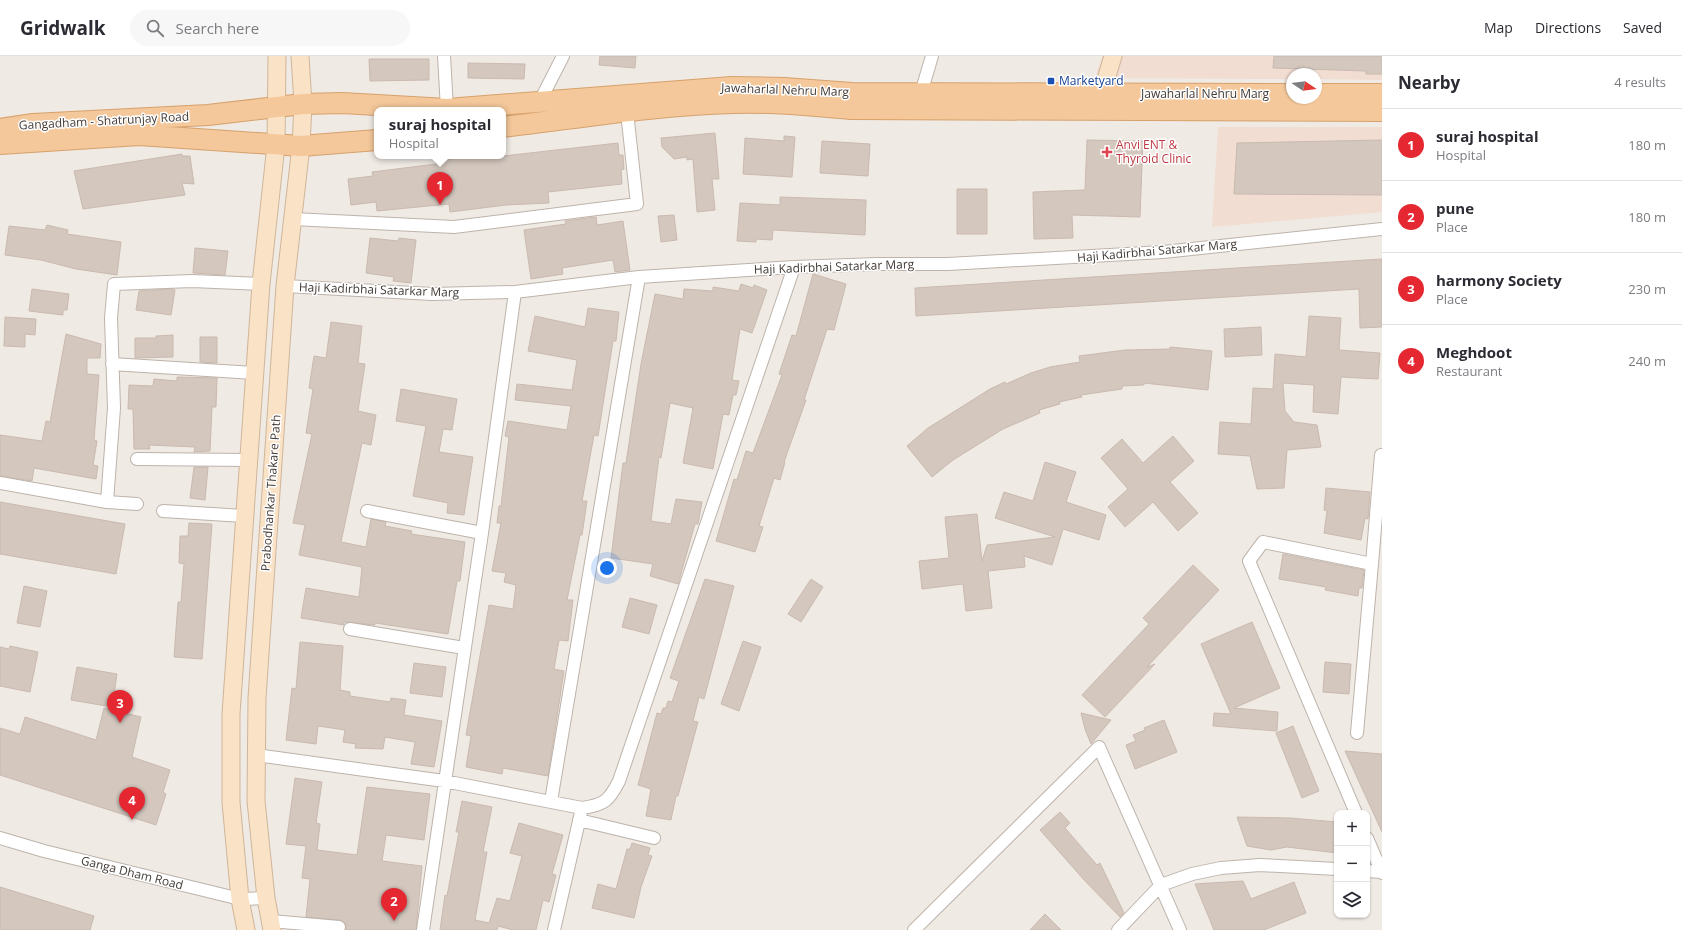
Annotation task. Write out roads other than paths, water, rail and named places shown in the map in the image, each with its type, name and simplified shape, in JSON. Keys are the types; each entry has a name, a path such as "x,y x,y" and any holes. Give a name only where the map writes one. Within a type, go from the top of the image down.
{"main road":[{"name":"Prabodhankar Thakare Path","path":"246,930 240,899 231,802 231,714 260,284 276,145 277,56"},
{"name":"Prabodhankar Thakare Path","path":"272,926 266,898 256,801 257,698 285,286 302,146 300,56"},
{"path":"1099,102 1113,56"},
{"name":"Jawaharlal Nehru Marg","path":"506,127 636,105 732,87 784,88 852,93 921,93 1099,102 1382,111"},
{"name":"Jawaharlal Nehru Marg","path":"474,107 540,102 636,105 733,103 783,104 851,109 1099,102 1286,94"},
{"path":"1322,94 1382,94"},
{"name":"Jawaharlal Nehru Marg","path":"208,115 302,104 342,103 412,107"},
{"name":"Gangadham - Shatrunjay Road","path":"0,129 33,124 208,115"},
{"name":"Gangadham - Shatrunjay Road","path":"0,144 139,135 202,138 276,145"},
{"path":"276,145 302,146 374,140"}],"street":[{"path":"444,56 447,107"},
{"path":"540,102 563,56"},
{"path":"921,93 932,56"},
{"path":"293,219 454,227 637,204 636,105"},
{"name":"Haji Kadirbhai Satarkar Marg","path":"285,286 432,294 514,292 639,277 794,267 877,264 948,264 1164,252 1382,229"},
{"path":"580,814 600,806 612,795 619,781 794,267"},
{"path":"551,801 639,277"},
{"path":"107,502 114,408 111,318 114,284 192,281 260,284"},
{"path":"423,930 482,533 514,292"},
{"path":"112,364 254,373"},
{"path":"1357,733 1381,455"},
{"path":"137,459 248,460"},
{"path":"0,483 107,502 137,504"},
{"path":"163,511 244,516"},
{"path":"367,511 482,533"},
{"path":"1355,810 1249,561 1263,542 1372,564"},
{"path":"350,629 464,648"},
{"path":"914,930 1099,748 1161,884 1180,930"},
{"path":"256,755 444,781 551,801 580,814 654,838"},
{"path":"554,930 580,814"},
{"name":"Ganga Dham Road","path":"0,838 44,851 240,899 266,898"},
{"path":"1370,845 1382,872 1370,871"},
{"path":"1118,930 1161,884 1192,874 1221,868 1260,865 1334,869"},
{"path":"272,926 340,928"}],"place":[{"name":"Marketyard","path":"1051,81"},
{"name":"Anvi ENT & Thyroid Clinic","path":"1107,152"},
{"name":"suraj hospital","path":"440,205"},
{"name":"harmony Society","path":"120,723"},
{"name":"Meghdoot","path":"132,820"},
{"name":"pune","path":"394,921"}]}
